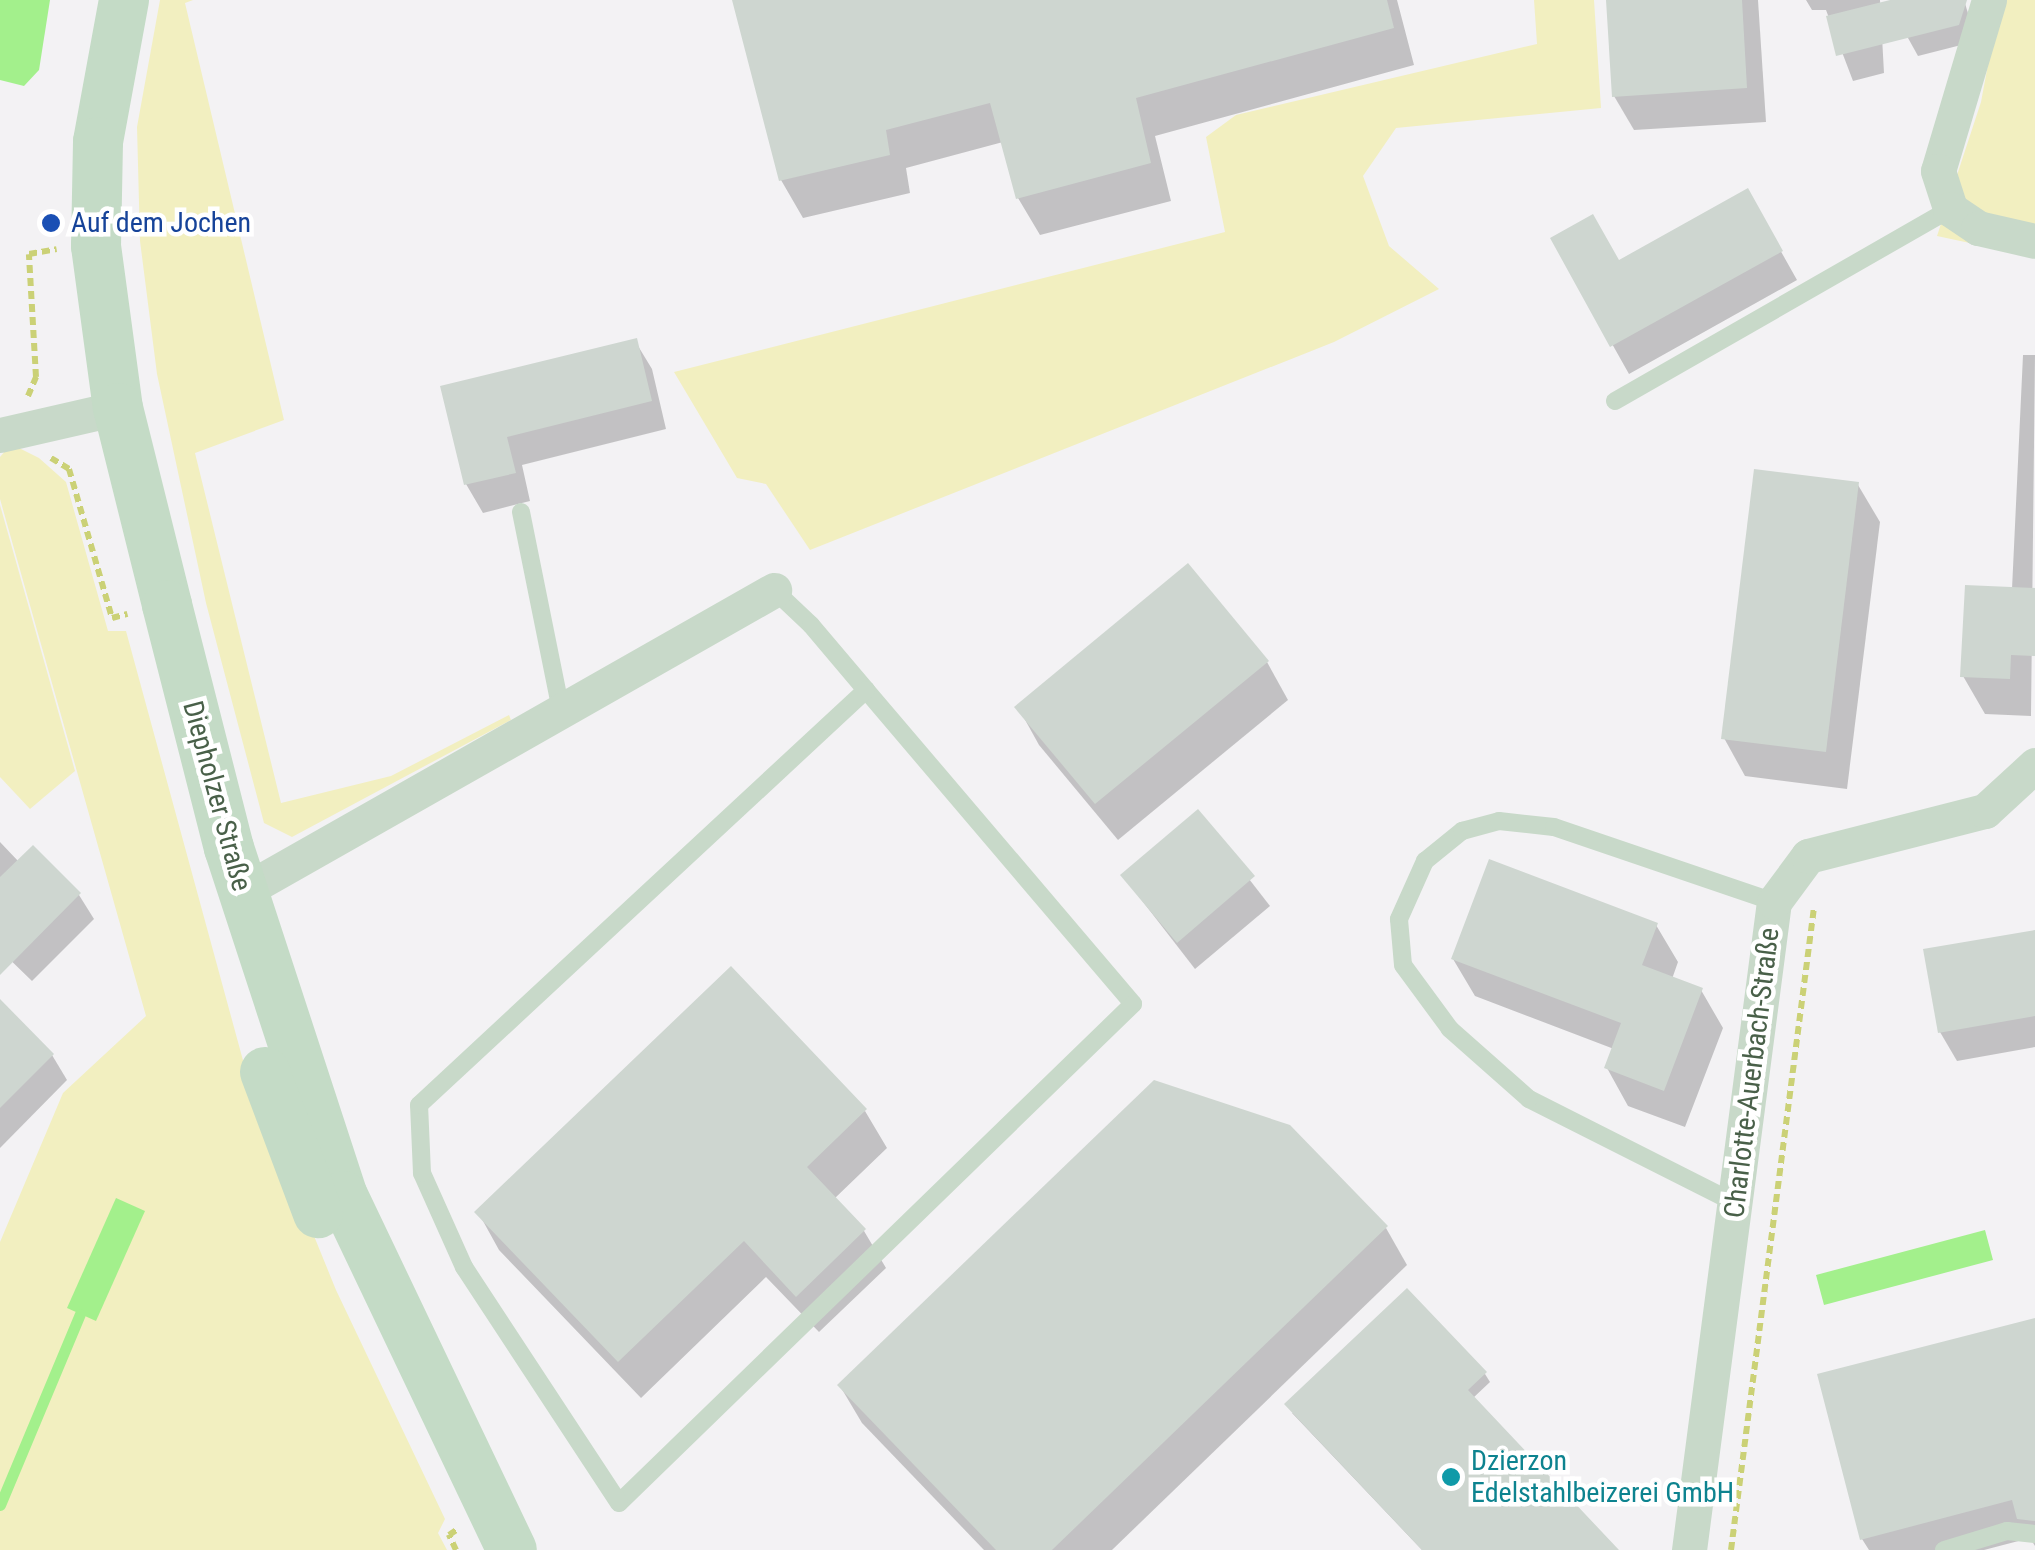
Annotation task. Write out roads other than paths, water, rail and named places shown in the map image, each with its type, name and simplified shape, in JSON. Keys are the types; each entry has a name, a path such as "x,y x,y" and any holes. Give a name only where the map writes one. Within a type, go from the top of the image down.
{"street":[{"name":"Diepholzer Straße","path":"92,0 73,111 64,248 217,926 290,1147 384,1364 475,1550"},
{"name":"Diepholzer Straße","path":"124,0 98,142 96,246 102,412 242,892 344,1196 512,1550"},
{"path":"1989,0 1938,171 1950,209 1978,228 2035,241"},
{"path":"0,436 102,412"},
{"path":"242,892 774,590"},
{"name":"Charlotte-Auerbach-Straße","path":"1689,1550 1774,902 1808,856 1985,811 2035,764"}],"lane":[{"path":"1615,401 1950,209"},
{"path":"521,512 561,711"},
{"path":"774,590 866,690 1133,1004 618,1503 464,1267 422,1173 419,1106 866,690"},
{"path":"1735,1203 1529,1099 1450,1028 1402,965 1399,919 1425,861 1462,831 1499,821 1554,827 1774,902"},
{"path":"1944,1550 2007,1531 2035,1534"}],"waterway":[{"path":"0,1505 80,1314"}],"place":[{"name":"Auf dem Jochen","path":"51,223"},
{"name":"Dzierzon Edelstahlbeizerei GmbH","path":"1451,1477"}]}
